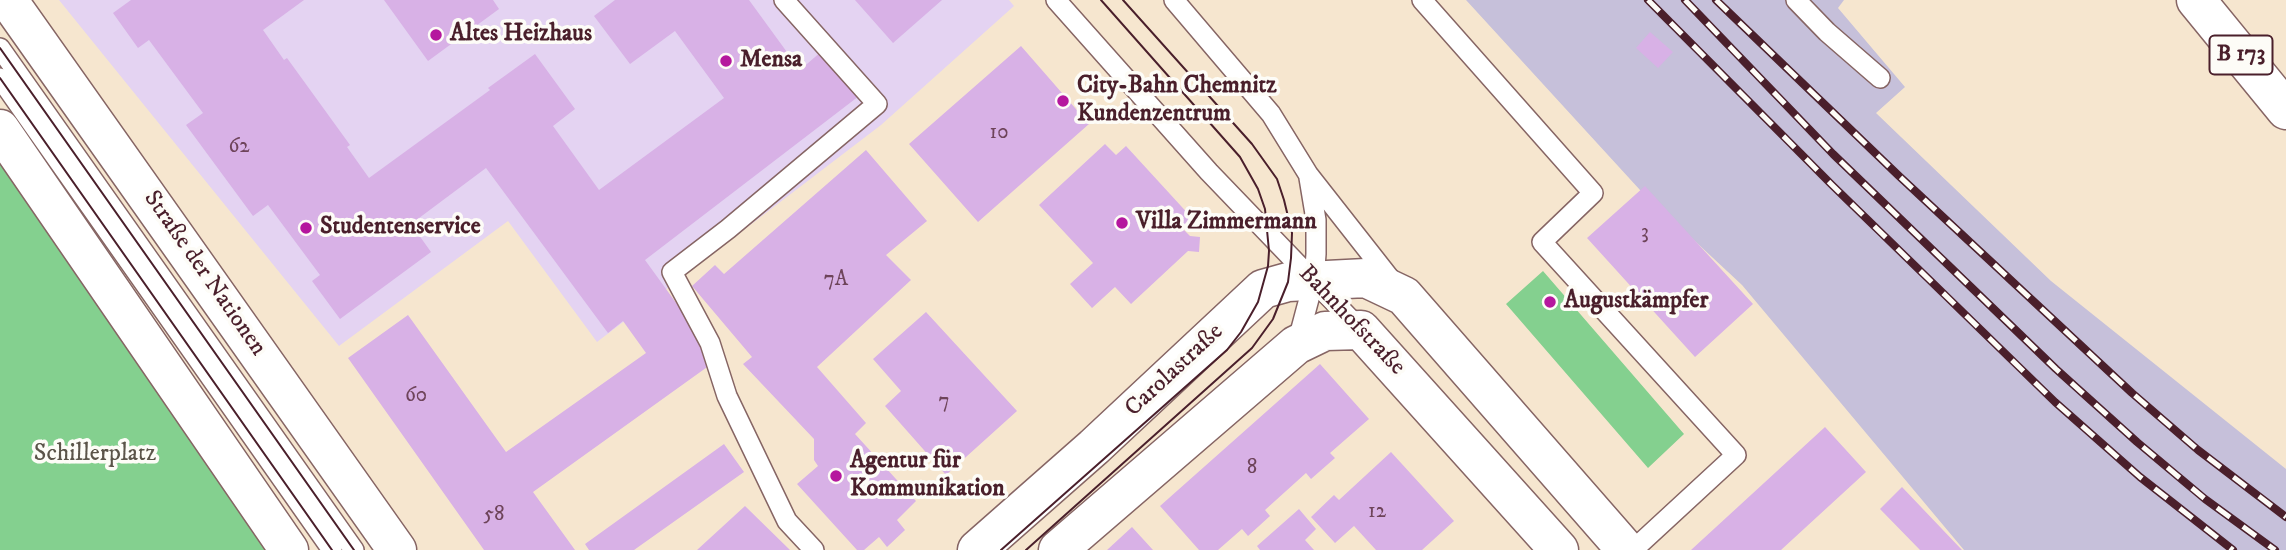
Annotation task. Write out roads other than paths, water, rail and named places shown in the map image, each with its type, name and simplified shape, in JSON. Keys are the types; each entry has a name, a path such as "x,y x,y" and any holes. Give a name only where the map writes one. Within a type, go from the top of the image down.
{"main road":[{"name":"Straße der Nationen","path":"8,0 397,550"},
{"name":"B 173","path":"2196,0 2286,110"},
{"path":"0,129 289,550"},
{"name":"Carolastraße","path":"977,550 1094,447 1263,289 1287,282 1366,278 1404,296"},
{"path":"1404,296 1626,550"},
{"path":"1058,550 1296,345 1325,331 1361,330"},
{"name":"Bahnhofstraße","path":"1361,330 1559,550"}],"lane":[{"path":"784,0 877,104 728,229 672,272 710,343 727,396 787,521 814,550"},
{"name":"Bahnhofstraße","path":"1056,0 1209,172 1361,330"},
{"path":"1174,0 1271,114 1308,173 1404,296"},
{"path":"1422,0 1593,193 1542,242 1736,454 1633,550"},
{"path":"1796,0 1827,32 1880,78"},
{"path":"0,48 332,550"},
{"path":"0,78 127,243 354,550"},
{"path":"1296,345 1314,281 1316,220 1308,173"},
{"path":"127,243 144,190"},
{"path":"76,240 127,243"}],"tram line":[{"path":"1001,550 1227,350 1258,302 1268,266 1265,209 1258,189 1240,157 1101,0"},
{"path":"1026,550 1252,348 1273,319 1288,282 1292,233 1277,179 1252,144 1123,0"},
{"path":"0,48 354,550"},
{"path":"0,78 332,550"}],"railway":[{"path":"1648,0 1832,185 2055,402 2140,477 2233,550"},
{"path":"1685,0 1833,154 2056,369 2205,499 2275,550"},
{"path":"1716,0 1899,176 2132,393 2198,450 2286,517"}],"place":[{"name":"Altes Heizhaus","path":"436,35"},
{"name":"Mensa","path":"726,61"},
{"name":"City-Bahn Chemnitz Kundenzentrum","path":"1063,101"},
{"name":"Villa Zimmermann","path":"1122,223"},
{"name":"Studentenservice","path":"306,228"},
{"name":"Augustkämpfer","path":"1550,302"},
{"name":"Agentur für Kommunikation","path":"836,476"}],"park label":[{"name":"Schillerplatz","path":"95,455"}]}
